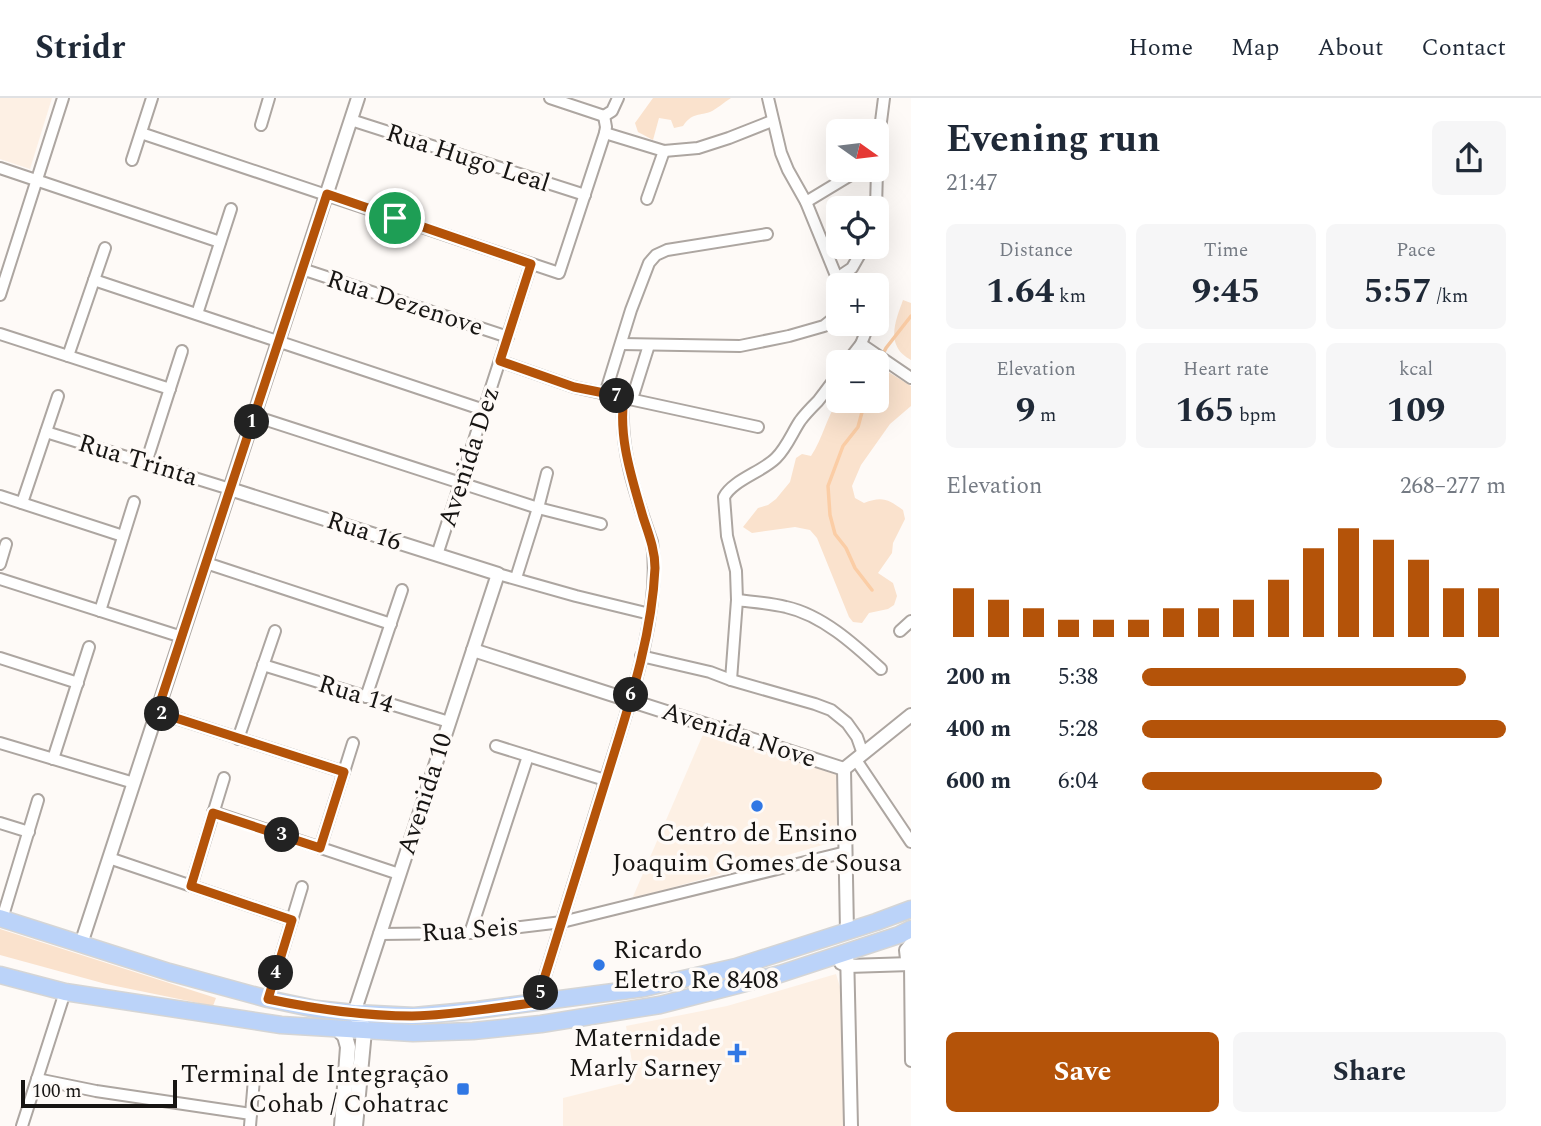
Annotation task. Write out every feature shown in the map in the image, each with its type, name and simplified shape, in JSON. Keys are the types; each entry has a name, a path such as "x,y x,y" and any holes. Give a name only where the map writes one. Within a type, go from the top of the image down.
{"main road":[{"path":"1,921 268,999 316,1009 394,1016 442,1014 644,988 736,967 911,909"},
{"path":"0,975 65,992 281,1025 413,1033 473,1031 550,1023 660,1005 780,975 828,958 847,959 911,929"},
{"path":"0,969 65,992"},
{"path":"354,1013 364,1031 355,1126"},
{"path":"339,1030 345,1036 348,1047 342,1126"}],"street":[{"path":"0,295 64,98"},
{"path":"132,160 152,98"},
{"path":"261,125 269,98"},
{"path":"81,944 358,98"},
{"path":"550,98 604,116"},
{"path":"604,116 612,110 618,98"},
{"path":"768,98 781,153 806,202 835,273"},
{"path":"881,119 884,98"},
{"path":"141,133 559,273 605,133 604,116"},
{"name":"Rua Hugo Leal","path":"351,120 584,195"},
{"path":"605,133 664,151 698,148 772,121"},
{"path":"647,199 664,151"},
{"path":"0,168 220,242"},
{"path":"806,202 839,182"},
{"path":"197,314 231,209"},
{"path":"605,394 631,310 649,263 656,255 667,250 767,233"},
{"path":"68,356 105,248"},
{"path":"0,252 13,256"},
{"path":"845,273 857,259"},
{"name":"Avenida Dez","path":"437,555 531,264"},
{"name":"Rua Dezenove","path":"302,269 508,337"},
{"path":"94,280 484,410"},
{"path":"621,344 740,345 789,336 826,325"},
{"path":"0,334 170,389"},
{"path":"856,350 864,336"},
{"path":"861,344 911,378"},
{"path":"540,1002 544,979 630,700 650,614 654,554 622,431 622,413 649,345"},
{"path":"146,463 182,351"},
{"path":"500,361 574,387 758,427"},
{"path":"731,680 737,600 736,571 727,536 724,497 735,484 777,457 800,421 826,390"},
{"path":"22,503 58,396"},
{"path":"254,416 538,508 601,524"},
{"name":"Rua Trinta","path":"46,432 230,489"},
{"path":"516,578 547,473"},
{"name":"Rua 16","path":"230,489 498,574"},
{"path":"0,496 123,536"},
{"path":"100,611 134,502"},
{"path":"0,564 6,544"},
{"path":"206,563 391,624"},
{"path":"498,574 650,614"},
{"name":"Avenida 10","path":"354,1013 498,574"},
{"path":"0,579 182,637"},
{"path":"366,697 402,590"},
{"path":"737,600 787,607 816,618 881,669"},
{"path":"900,631 911,621"},
{"path":"238,739 275,631"},
{"path":"53,759 89,647"},
{"name":"Avenida Nove","path":"473,650 844,769"},
{"path":"641,656 710,672 831,710 847,723 857,737 859,757 911,842"},
{"path":"0,658 78,683"},
{"name":"Rua 14","path":"263,666 449,722"},
{"path":"157,712 344,772"},
{"path":"847,932 844,769 911,715"},
{"path":"0,743 134,783"},
{"path":"320,848 354,743"},
{"path":"496,746 605,780"},
{"path":"470,933 527,756"},
{"path":"191,886 224,778"},
{"path":"1,921 38,800"},
{"path":"213,813 399,874"},
{"path":"0,823 29,832"},
{"name":"Rua Seis","path":"379,934 470,933 562,922 846,852"},
{"path":"109,858 292,920"},
{"path":"268,999 302,887"},
{"path":"911,944 906,950 911,964 911,1061"},
{"path":"852,1126 847,959 911,964"},
{"path":"22,1126 65,992"},
{"path":"37,1079 96,1091 251,1114"},
{"path":"250,1126 254,1079"}],"shaded area":[{"path":"0,98 52,98 30,169 0,159"},
{"path":"653,98 731,98 710,112 692,117 683,126 674,128 671,120 659,118 653,140 638,132 635,123"},
{"path":"903,300 911,303 911,360 903,354 895,341 895,325"},
{"path":"889,372 911,386 911,406 890,424 861,465 852,486 855,498 864,503 880,499 889,501 903,510 905,519 893,543 892,553 878,573 893,583 897,596 894,605 869,613 862,623 853,622 849,617 817,538 810,530 795,527 752,533 743,527 758,508 776,499 790,482 796,458 802,454 811,456 830,414 889,413"},
{"name":"Centro de Ensino Joaquim Gomes de Sousa","path":"704,732 842,775 841,836 837,841 632,899"},
{"path":"0,929 216,998 213,1006 106,984 0,955"},
{"name":"Maternidade Marly Sarney","path":"836,974 840,987 845,1126 563,1126 563,1098 635,1080 626,1026 727,1006"}],"waterway":[{"path":"885,350 911,316"},
{"path":"862,413 858,427 843,446 828,486 830,515 835,534 872,590"}],"place":[{"name":"Centro de Ensino Joaquim Gomes de Sousa","path":"757,806"},
{"name":"Ricardo Eletro Re 8408","path":"599,965"},
{"name":"Maternidade Marly Sarney","path":"737,1053"},
{"name":"Terminal de Integração Cohab / Cohatrac","path":"463,1089"}],"route":[{"path":"327,194 395,218 531,264 500,361 574,387 624,397 622,431 652,542 655,568 650,614 630,700 544,979 540,1002 414,1016 316,1009 268,999 292,920 191,886 213,813 320,848 344,772 157,712 327,194"}]}
